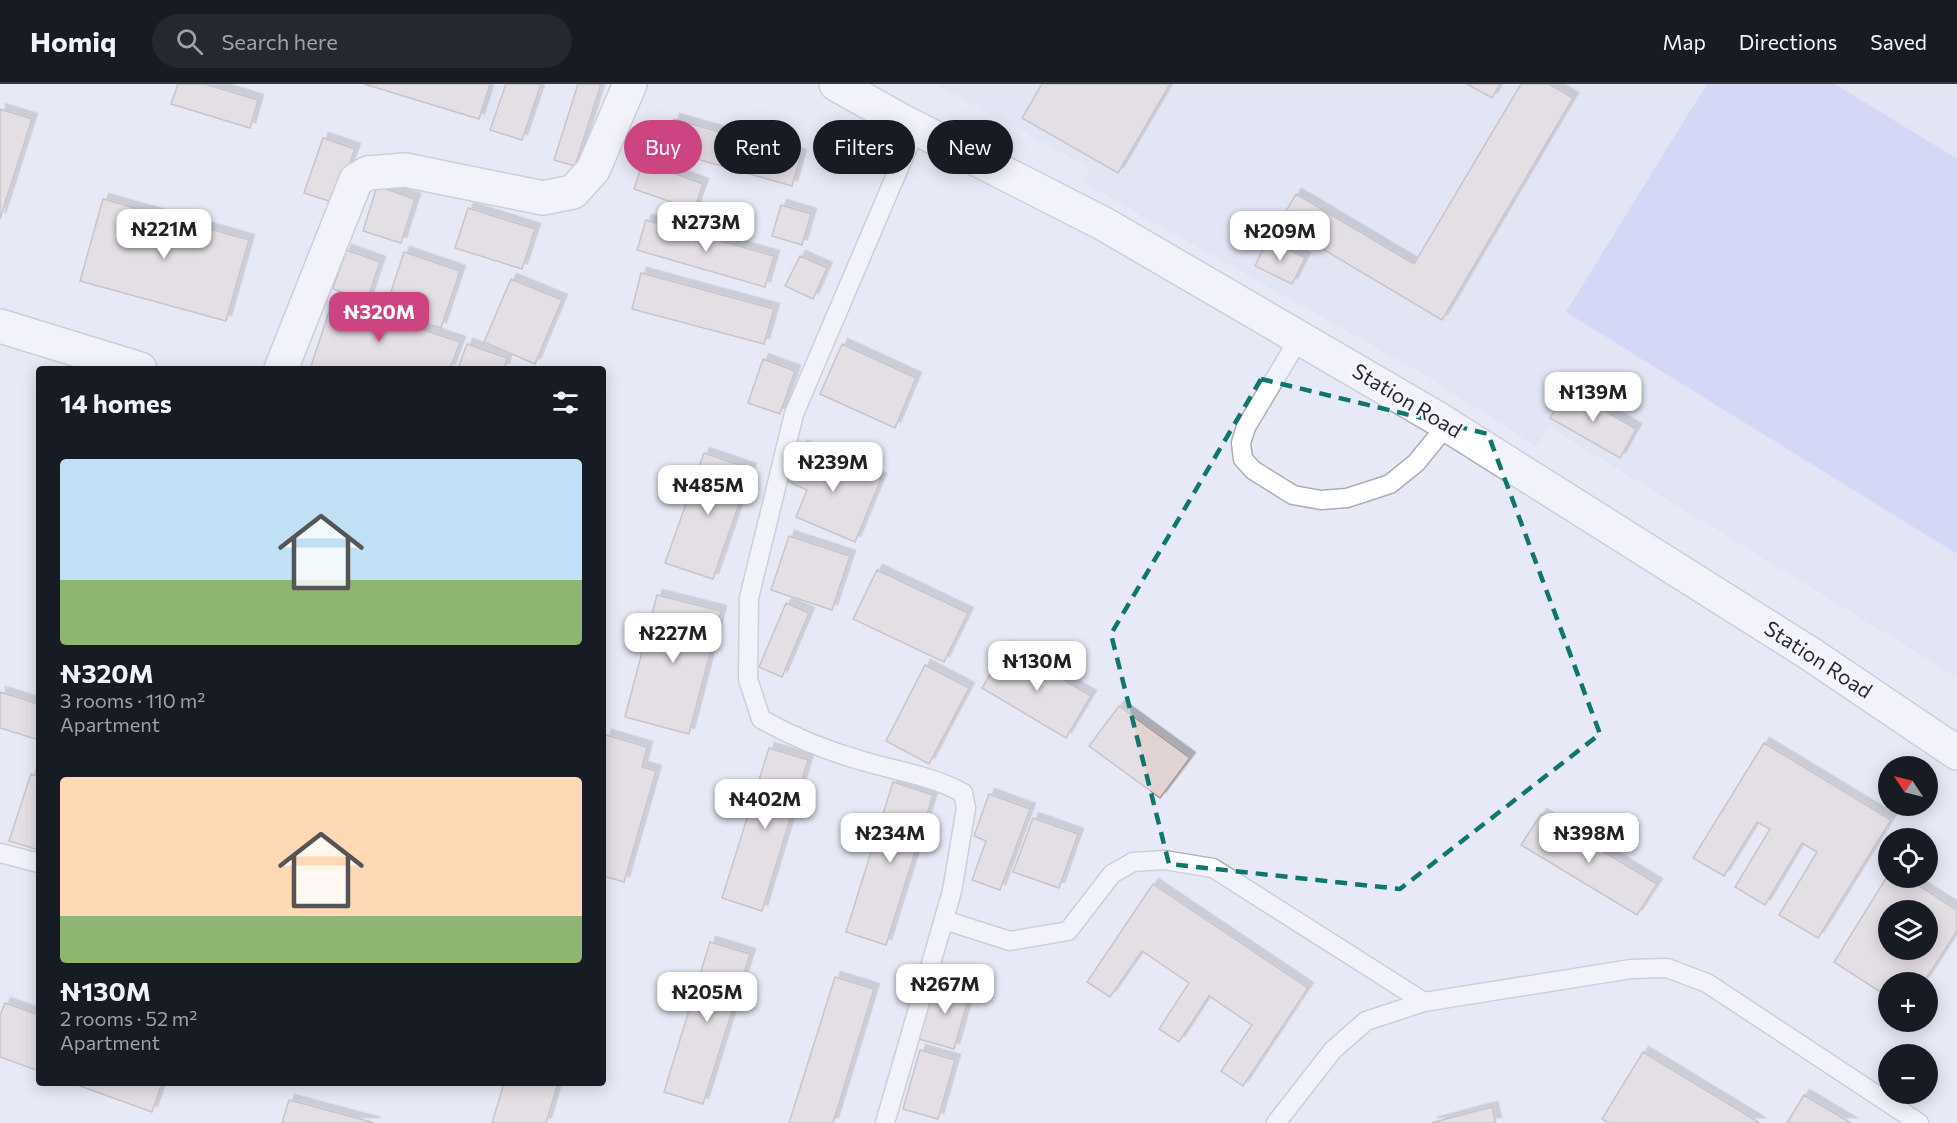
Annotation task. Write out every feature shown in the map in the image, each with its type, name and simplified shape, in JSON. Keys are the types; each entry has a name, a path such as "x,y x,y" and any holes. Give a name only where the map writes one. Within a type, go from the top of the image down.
{"street":[{"path":"282,366 356,180 368,173 405,170 543,198 573,192 593,170 630,84"},
{"name":"Station Road","path":"837,84 916,128 1104,225 1300,337 1447,425 1809,653 1957,753"},
{"path":"0,326 130,366"}],"lane":[{"path":"885,1123 952,891 966,808 963,793 948,784 862,761 796,738 761,719 748,679 750,598 794,414 916,128"},
{"path":"1300,337 1246,427 1241,443 1243,459 1253,470 1293,495 1321,500 1347,498 1390,484 1416,463 1447,425"},
{"path":"0,853 36,862"},
{"path":"944,921 1010,941 1068,932 1112,874 1133,862 1164,860 1214,868 1424,1002"},
{"path":"1276,1123 1333,1050 1366,1021 1424,1002 1631,969 1667,968 1707,983 1919,1123"}],"highlighted area":[{"path":"1261,379 1488,434 1600,734 1400,889 1169,864 1111,634"}],"shaded area":[{"path":"364,84 503,84 491,122"},
{"path":"936,84 1957,84 1957,677 1549,427 1536,446 1421,373 1082,182 1090,168 1013,126 1013,120 1002,120"},
{"path":"1707,84 1835,84 1957,159 1957,554 1566,312"}],"building":[{"path":"178,84 205,84 258,100 250,128 171,104"},
{"path":"364,84 490,84 479,119"},
{"path":"506,84 541,84 522,140 490,130"},
{"path":"578,84 601,84 575,166 554,160"},
{"path":"1042,84 1170,84 1118,173 1022,118"},
{"path":"1467,84 1500,84 1492,98"},
{"path":"1521,84 1549,84 1573,98 1442,320 1279,223 1296,194 1414,264"},
{"path":"0,109 32,119 0,219"},
{"path":"702,127 714,130 714,164 702,160"},
{"path":"323,138 355,149 335,203 304,193"},
{"path":"639,174 676,174 703,184 694,210 634,189"},
{"path":"750,174 795,174 792,186"},
{"path":"377,186 415,199 401,243 363,231"},
{"path":"103,199 249,240 226,321 80,281"},
{"path":"781,205 811,214 802,245 772,236"},
{"path":"468,208 535,229 522,269 455,248"},
{"path":"646,220 774,256 765,287 637,250"},
{"path":"1268,239 1305,258 1292,284 1255,266"},
{"path":"346,250 380,262 367,301 333,289"},
{"path":"404,252 460,271 441,328 385,310"},
{"path":"800,256 827,268 813,299 785,286"},
{"path":"641,273 774,309 764,344 632,309"},
{"path":"511,279 562,300 535,364 484,342"},
{"path":"333,300 460,342 451,366 311,366"},
{"path":"467,344 507,358 505,366 459,366"},
{"path":"842,344 916,378 895,428 820,394"},
{"path":"763,359 795,371 780,414 748,403"},
{"path":"1567,389 1636,429 1620,458 1550,418"},
{"path":"802,446 881,479 855,542 796,517 807,490 787,481"},
{"path":"704,453 751,469 713,579 665,563"},
{"path":"789,536 850,556 832,610 771,590"},
{"path":"877,570 968,613 944,662 853,619"},
{"path":"657,595 721,611 689,734 625,717"},
{"path":"786,603 809,613 782,677 759,667"},
{"path":"1007,646 1091,696 1066,738 982,688"},
{"path":"925,665 969,688 929,764 886,741"},
{"path":"0,692 36,703 36,739 0,728"},
{"path":"1119,706 1190,758 1160,798 1089,746"},
{"path":"606,735 647,747 642,767 656,771 624,882 606,877"},
{"path":"1764,743 1878,812 1878,816 1884,816 1891,820 1886,828 1878,828 1878,841 1818,938 1779,915 1817,852 1802,843 1765,905 1735,887 1770,829 1757,822 1724,876 1693,858"},
{"path":"769,748 808,760 762,911 722,898"},
{"path":"31,774 36,776 36,849 9,841"},
{"path":"893,782 933,795 886,945 846,932"},
{"path":"989,794 1030,809 1000,890 972,880 986,841 974,836"},
{"path":"1541,814 1657,884 1637,915 1521,845"},
{"path":"1033,818 1078,834 1059,888 1013,872"},
{"path":"1153,884 1308,988 1243,1086 1221,1071 1252,1025 1209,996 1179,1042 1159,1029 1189,983 1142,951 1110,997 1087,982"},
{"path":"1880,888 1923,888 1957,910 1957,931 1930,972 1878,972 1878,991 1834,962"},
{"path":"710,942 750,954 703,1104 664,1092"},
{"path":"835,977 874,989 833,1123 789,1123"},
{"path":"936,981 971,990 954,1049 919,1039"},
{"path":"5,1003 36,1014 36,1070 0,1057 0,1016"},
{"path":"920,1050 955,1060 938,1119 903,1109"},
{"path":"1643,1052 1760,1123 1609,1123 1602,1119"},
{"path":"80,1086 161,1086 152,1112"},
{"path":"503,1086 557,1086 546,1123 492,1123"},
{"path":"1804,1095 1851,1123 1787,1123"},
{"path":"289,1100 375,1123 282,1123"},
{"path":"1492,1107 1496,1123 1431,1123"}]}
